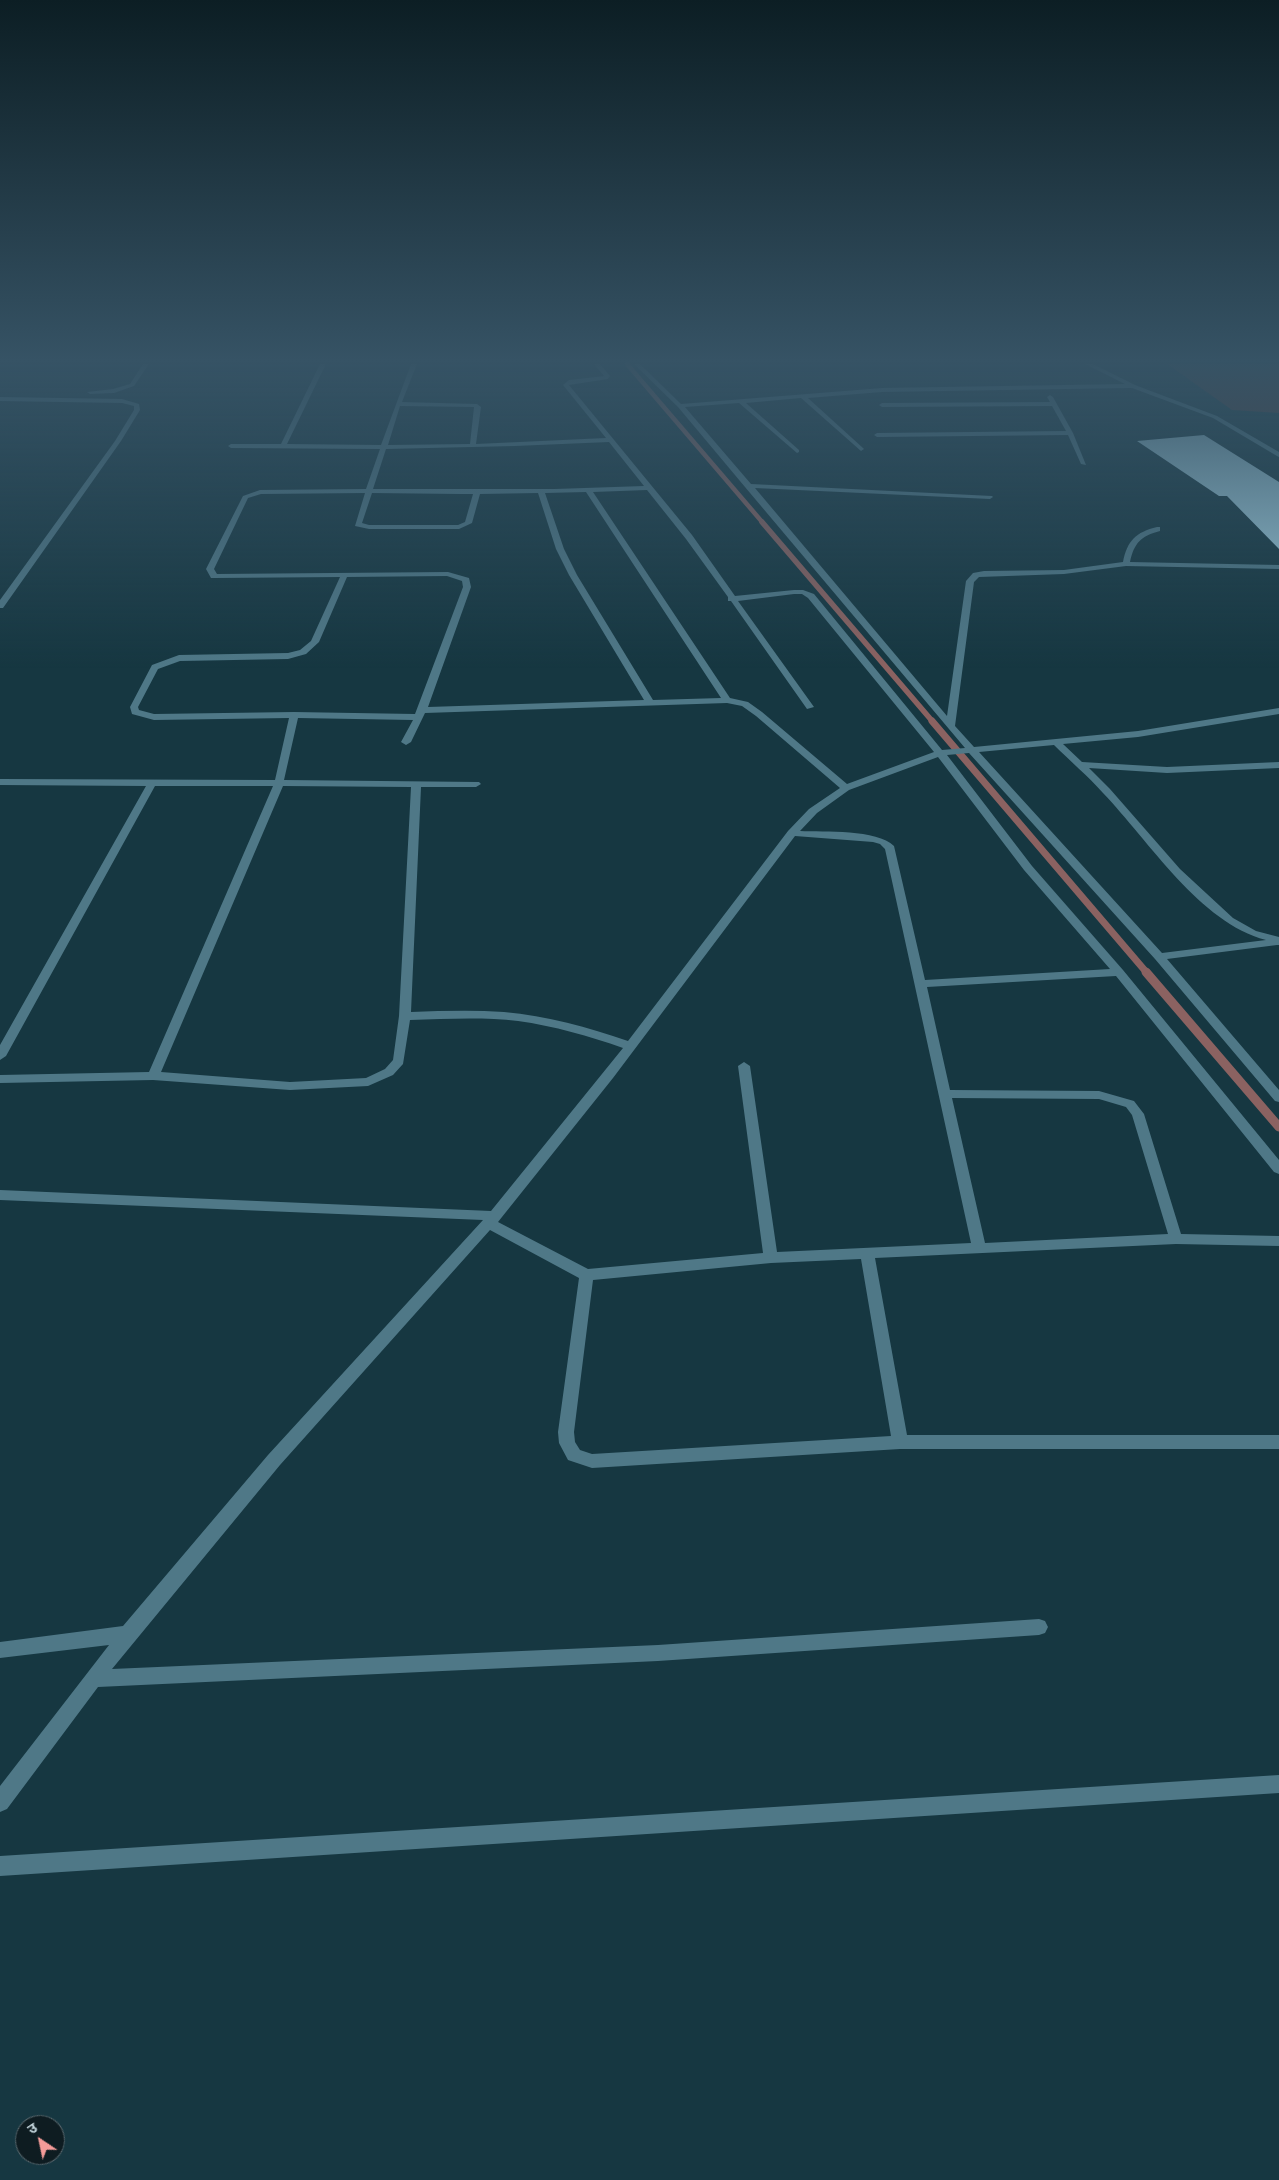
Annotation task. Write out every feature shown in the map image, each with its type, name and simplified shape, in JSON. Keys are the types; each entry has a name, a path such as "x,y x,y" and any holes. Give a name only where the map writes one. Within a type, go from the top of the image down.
{"street":[{"path":"0,606 100,466"},
{"path":"377,466 358,520 358,524 362,526 451,528 468,523 478,491"},
{"path":"631,466 689,537 731,599 810,707"},
{"path":"730,466 969,750 1159,957 1279,1098"},
{"path":"747,486 990,497"},
{"path":"406,742 420,714 467,587 466,580 448,574 224,578 214,576 210,573 210,569 245,497 251,494 271,492 370,490 541,492 650,488"},
{"path":"589,491 727,700"},
{"path":"541,492 560,549 573,575 650,702"},
{"path":"1126,564 1129,547 1132,542 1143,533 1157,529"},
{"path":"950,726 970,581 976,575 997,572 1064,572 1126,564 1279,567"},
{"path":"344,576 315,642 303,652 288,656 179,658 165,661 155,667 134,707 135,712 154,717 420,714 650,702 727,700 745,704 759,714 846,788"},
{"path":"731,599 794,592 803,592 812,596 944,752 1028,868 1119,972 1279,1169"},
{"path":"0,1802 128,1634 274,1460 492,1220 609,1075 792,833 812,811 846,788 944,752 1138,734 1279,711"},
{"path":"153,1076 279,783 294,715"},
{"path":"1057,743 1107,791 1176,871 1229,920 1252,932 1279,941"},
{"path":"1082,765 1167,770 1279,766"},
{"path":"0,782 476,784"},
{"path":"0,1056 152,784"},
{"path":"0,1079 153,1076 290,1086 368,1082 389,1072 399,1061 405,1016 416,784"},
{"path":"792,833 874,839 884,842 890,848 979,1248"},
{"path":"1159,957 1279,941"},
{"path":"920,984 1119,972"},
{"path":"405,1016 489,1015 534,1019 587,1032 630,1046"},
{"path":"744,1066 771,1258"},
{"path":"944,1094 1099,1095 1130,1104 1138,1114 1176,1239"},
{"path":"0,1195 492,1220 586,1275 771,1258 1176,1239 1279,1241"},
{"path":"868,1254 900,1442"},
{"path":"586,1275 566,1432 567,1443 574,1455 592,1462 900,1442 1279,1442"},
{"path":"93,1679 658,1653 1039,1627"},
{"path":"0,1650 128,1634"},
{"path":"0,1866 1279,1784"}],"building":[{"path":"1174,466 1253,466 1279,482 1279,549 1227,496 1219,496"}],"waterway":[{"path":"714,466 763,523"},
{"path":"762,522 933,722"},
{"path":"932,721 1147,973"},
{"path":"1146,972 1279,1127"}]}
